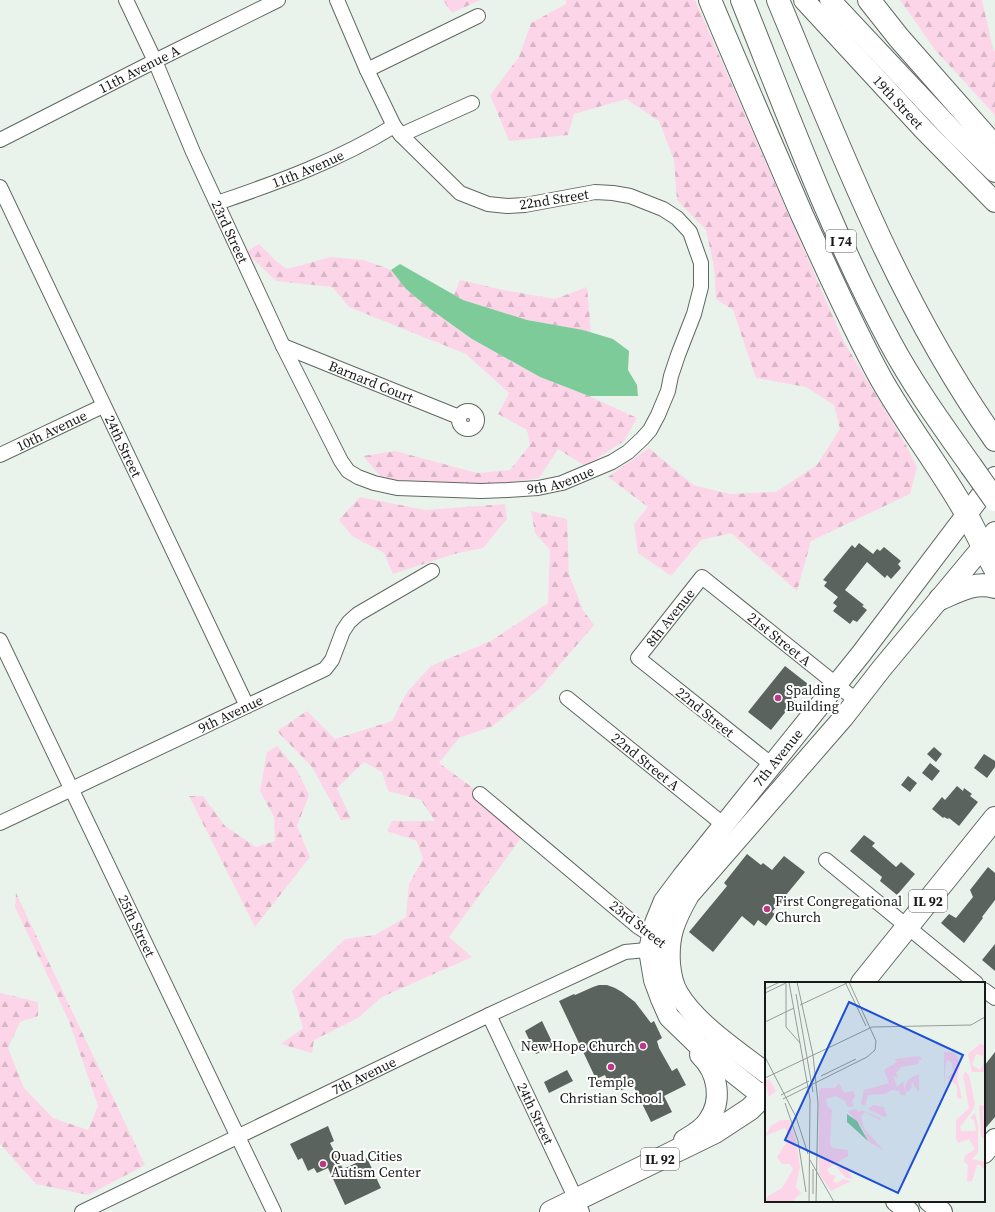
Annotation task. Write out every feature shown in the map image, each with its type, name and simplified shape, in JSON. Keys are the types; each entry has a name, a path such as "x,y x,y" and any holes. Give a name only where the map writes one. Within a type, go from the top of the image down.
{"main road":[{"path":"710,0 751,99 828,273 851,321 880,377 967,515 989,539 995,569"},
{"name":"I 74","path":"742,0 819,194 890,342 919,392 995,500"},
{"name":"I 74","path":"778,0 846,165 894,266 925,327 954,379 994,439"},
{"name":"19th Street","path":"804,0 924,130 995,202"},
{"name":"19th Street","path":"830,0 954,132 995,172"},
{"path":"869,0 899,38 995,147"},
{"name":"7th Avenue","path":"651,942 655,923 664,901 900,604 995,477"},
{"name":"7th Avenue","path":"669,947 671,934 678,913 690,895 857,701 882,668 989,539"},
{"path":"940,599 971,586 988,585 995,587"},
{"name":"IL 92","path":"863,982 995,818"},
{"name":"23rd Street","path":"651,942 654,980 669,1017 698,1045 765,1096"},
{"name":"23rd Street","path":"669,947 671,974 677,992 685,1003 698,1018 714,1032 765,1072"},
{"path":"639,1169 699,1130 708,1121 714,1110 717,1098 715,1076 703,1058 682,1039 669,1017"},
{"name":"IL 92","path":"551,1212 579,1206 639,1169 715,1132 750,1109 765,1096"},
{"path":"985,1152 995,1139"},
{"path":"897,1202 909,1212"}],"street":[{"name":"23rd Street","path":"126,0 155,61 193,152 283,346 340,461"},
{"name":"11th Avenue A","path":"0,140 278,0"},
{"name":"22nd Street","path":"337,0 367,70 398,131 460,193 488,204 507,206 525,205 595,192 630,196 663,208 677,218 690,232 701,263 701,287 694,314"},
{"path":"367,70 478,16"},
{"name":"11th Avenue","path":"217,203 269,186 321,165 379,136 398,131 472,103"},
{"name":"24th Street","path":"0,187 247,706"},
{"name":"9th Avenue","path":"340,461 348,471 358,477 374,483 397,488 481,491 538,488 562,483 612,462 628,452 650,430 663,406 678,355 694,314"},
{"name":"Barnard Court","path":"283,346 459,417"},
{"name":"10th Avenue","path":"0,455 103,406"},
{"name":"9th Avenue","path":"0,824 325,669 332,660 339,639 349,622 358,614 432,571"},
{"name":"21st Street A","path":"702,577 857,701"},
{"name":"8th Avenue","path":"638,658 702,577"},
{"name":"25th Street","path":"0,640 274,1212"},
{"name":"22nd Street","path":"638,658 772,765"},
{"name":"22nd Street A","path":"567,698 724,824"},
{"name":"23rd Street","path":"480,794 637,926 651,942 669,947"},
{"path":"826,860 975,982"},
{"name":"7th Avenue","path":"82,1212 489,1015 625,952 651,942"},
{"path":"985,991 995,998"},
{"name":"24th Street","path":"489,1015 579,1206"}],"green space":[{"path":"443,0 480,0 452,13"},
{"path":"566,0 695,0 844,342 906,445 917,467 910,494 811,541 797,591 731,533 701,540 671,576 638,553 634,524 648,507 608,477 649,448 693,485 730,494 776,492 817,465 840,429 834,405 806,387 756,378 733,310 716,299 714,267 706,230 677,200 674,160 659,121 626,99 574,114 568,135 509,141 490,95 519,57 531,23 566,4"},
{"path":"900,0 982,0 993,49 995,51 995,115 936,51"},
{"path":"259,244 276,261 287,269 331,257 364,260 391,270 406,289 430,309 472,339 540,377 589,396 637,418 624,441 585,466 558,449 539,478 487,486 384,480 363,456 395,451 477,473 510,470 530,445 527,430 498,414 509,393 466,354 349,307 332,287 276,281 246,252"},
{"path":"460,280 503,290 555,299 587,287 591,332 527,320 463,300 454,295"},
{"path":"360,497 425,510 505,504 507,519 483,548 454,554 393,574 384,553 352,536 339,520"},
{"path":"531,511 567,519 569,574 583,610 594,625 539,689 493,726 459,738 439,763 473,788 476,800 521,838 449,937 472,957 382,997 358,1018 314,1040 312,1053 281,1044 303,1028 292,991 345,939 375,935 406,917 409,884 423,859 417,841 387,831 392,821 435,821 421,800 388,791 382,772 364,762 337,788 351,819 341,820 312,767 277,731 307,711 335,739 392,721 407,692 431,666 491,641 548,603 550,550 535,533"},
{"path":"277,746 297,770 309,795 297,826 310,857 255,927 189,796 203,796 225,826 256,847 275,841 274,817 260,791 267,752"},
{"path":"16,893 145,1165 88,1195 36,1184 0,1144 0,993 38,1002 38,1016 20,1022 8,1048 24,1088 53,1118 88,1130 98,1106 69,1021 15,907"}],"shaded area":[{"path":"400,264 463,300 527,320 583,330 613,339 629,351 628,370 637,385 638,396 589,396 540,377 472,339 430,309 406,289 391,270"}],"building":[{"path":"859,543 873,554 877,549 880,551 884,547 901,561 898,564 901,568 891,579 887,575 885,578 867,562 845,590 864,605 862,606 867,610 857,622 853,620 850,624 833,611 837,606 833,603 838,597 824,586 827,582 823,580 852,545 855,548"},
{"name":"Spalding Building","path":"785,666 808,684 771,730 748,712"},
{"path":"934,747 942,754 936,762 927,754"},
{"path":"984,754 995,761 995,767 987,778 974,768"},
{"path":"930,763 940,771 932,781 922,773"},
{"path":"908,776 917,783 910,792 901,785"},
{"path":"957,786 963,791 964,788 972,794 970,796 978,802 959,826 949,818 943,818 932,809 942,797 945,800"},
{"path":"864,835 875,843 872,846 896,867 901,862 915,874 897,895 880,881 882,877 850,851"},
{"path":"747,854 761,865 763,863 772,870 784,856 805,872 772,912 775,914 766,926 758,920 754,926 742,916 713,952 689,932 727,886 724,883"},
{"path":"988,867 995,873 995,900 964,943 941,923 949,914 956,918 973,897 970,890"},
{"path":"995,944 995,971 982,960"},
{"path":"599,985 607,985 622,992 635,1002 651,1023 654,1021 662,1038 657,1041 659,1048 672,1071 677,1068 686,1085 664,1096 672,1112 651,1122 633,1085 617,1092 614,1085 610,1087 605,1075 596,1079 559,1001"},
{"path":"542,1021 554,1046 536,1054 525,1031"},
{"path":"995,1052 995,1117 985,1129 985,1065"},
{"path":"567,1070 573,1081 549,1093 544,1082"},
{"name":"Quad Cities Autism Center","path":"328,1126 334,1141 330,1143 343,1169 367,1158 381,1188 345,1205 328,1168 317,1173 314,1168 308,1171 302,1158 298,1160 290,1144"}],"place":[{"name":"Spalding Building","path":"778,698"},
{"name":"First Congregational Church","path":"767,909"},
{"name":"New Hope Church","path":"643,1046"},
{"name":"Temple Christian School","path":"611,1067"},
{"name":"Quad Cities Autism Center","path":"323,1164"}]}
